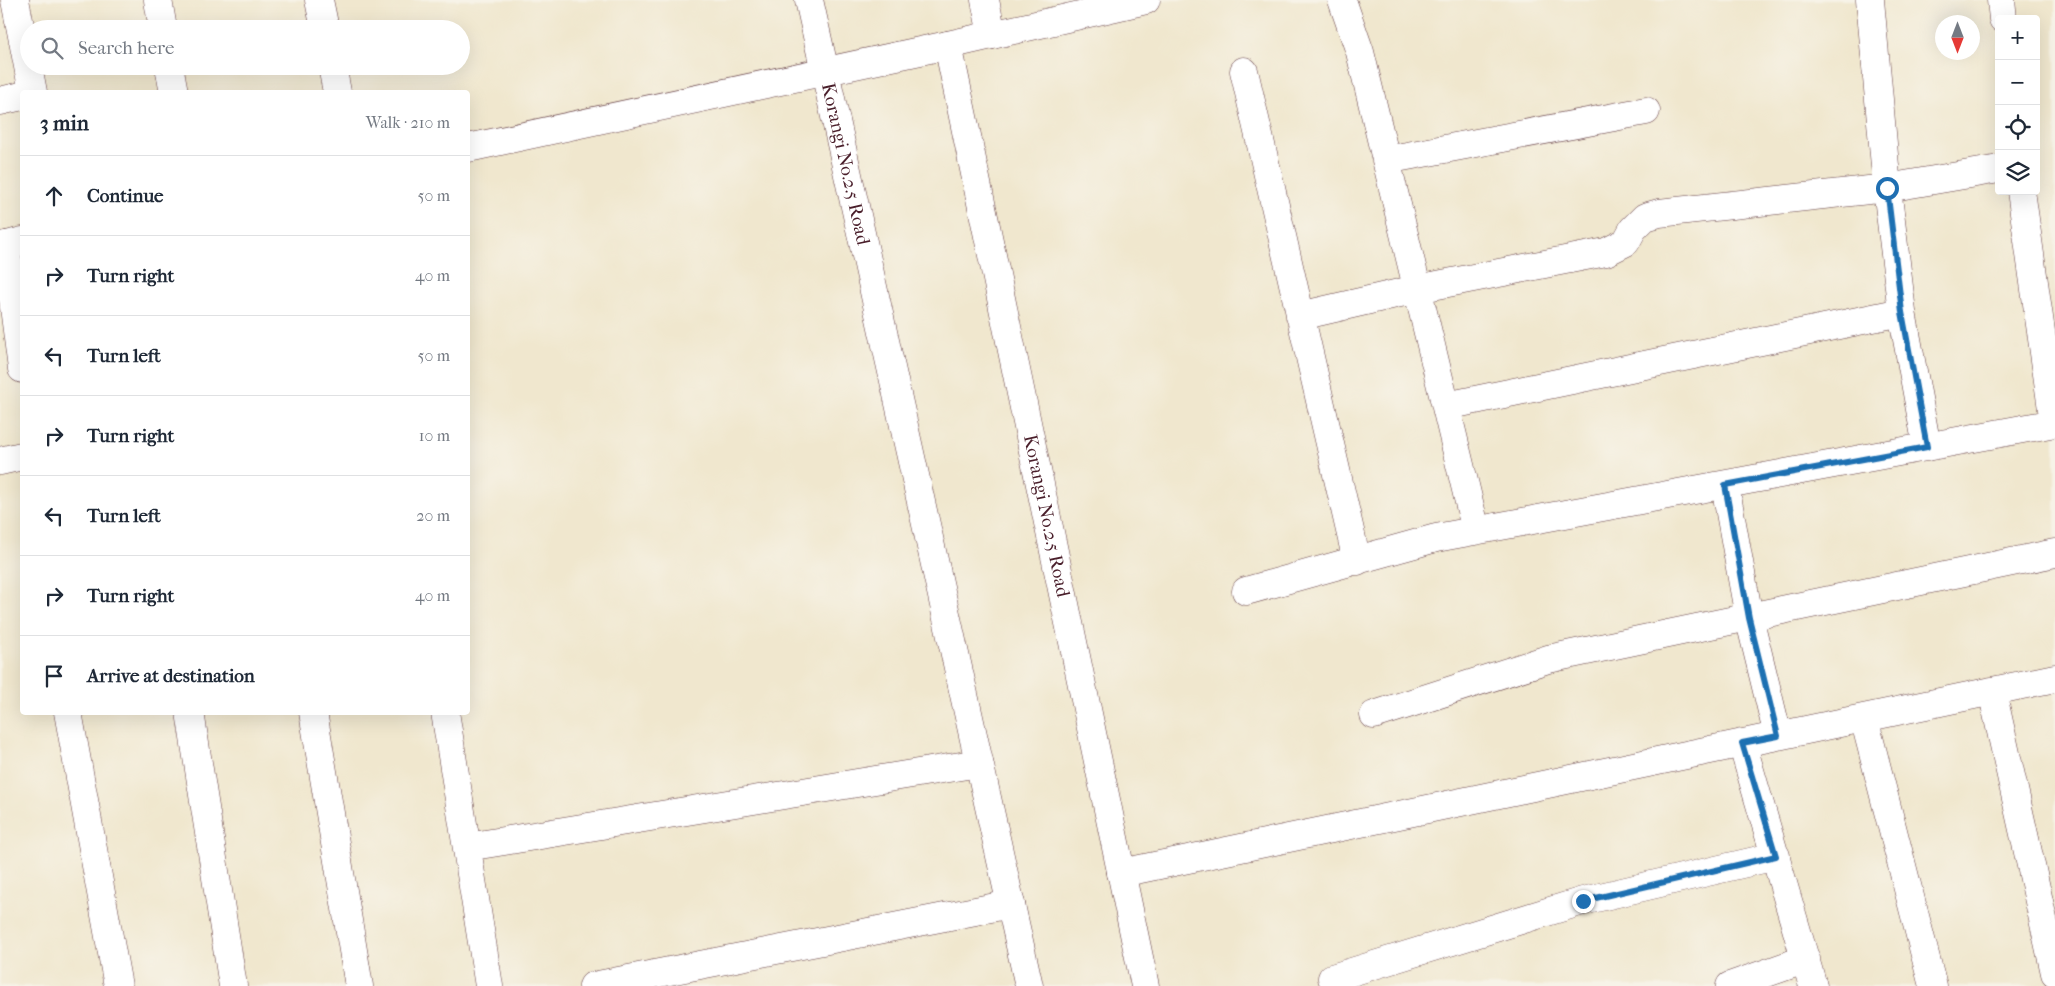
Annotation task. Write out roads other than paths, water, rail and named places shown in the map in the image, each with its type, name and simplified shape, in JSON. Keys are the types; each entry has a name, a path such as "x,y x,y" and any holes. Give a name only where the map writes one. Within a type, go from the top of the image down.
{"street":[{"path":"15,0 20,26"},
{"path":"158,0 161,20"},
{"path":"319,0 323,20"},
{"name":"Korangi No.2.5 Road","path":"809,0 1030,986"},
{"path":"985,0 992,35"},
{"path":"470,148 825,72 1146,0"},
{"path":"1342,0 1360,52 1476,531"},
{"path":"1870,0 1887,188 1902,312 1927,447"},
{"path":"2001,0 2003,15"},
{"name":"Korangi No.2.5 Road","path":"948,45 1145,986"},
{"path":"1244,71 1357,560"},
{"path":"30,75 33,90"},
{"path":"171,75 174,90"},
{"path":"334,75 337,90"},
{"path":"0,101 20,96"},
{"path":"1386,160 1646,111"},
{"path":"1300,316 1417,289 1606,252 1626,242 1633,230 1646,217 1659,213 1887,188 1995,170"},
{"path":"1246,592 1436,538 2054,423 2023,195"},
{"path":"9,244 20,350"},
{"path":"1446,406 1902,312"},
{"path":"0,461 20,458"},
{"path":"1725,485 1749,618 1778,736"},
{"path":"1374,715 1548,660 2055,553"},
{"path":"1121,873 2055,678"},
{"path":"1992,691 2055,973"},
{"path":"69,715 118,986"},
{"path":"190,715 234,986"},
{"path":"314,715 359,986"},
{"path":"445,715 490,986"},
{"path":"1864,718 1933,986"},
{"path":"1742,743 1813,986"},
{"path":"467,847 980,763"},
{"path":"1332,978 1583,901 1776,856"},
{"path":"593,986 1011,904"},
{"path":"1730,986 1806,958"}]}
